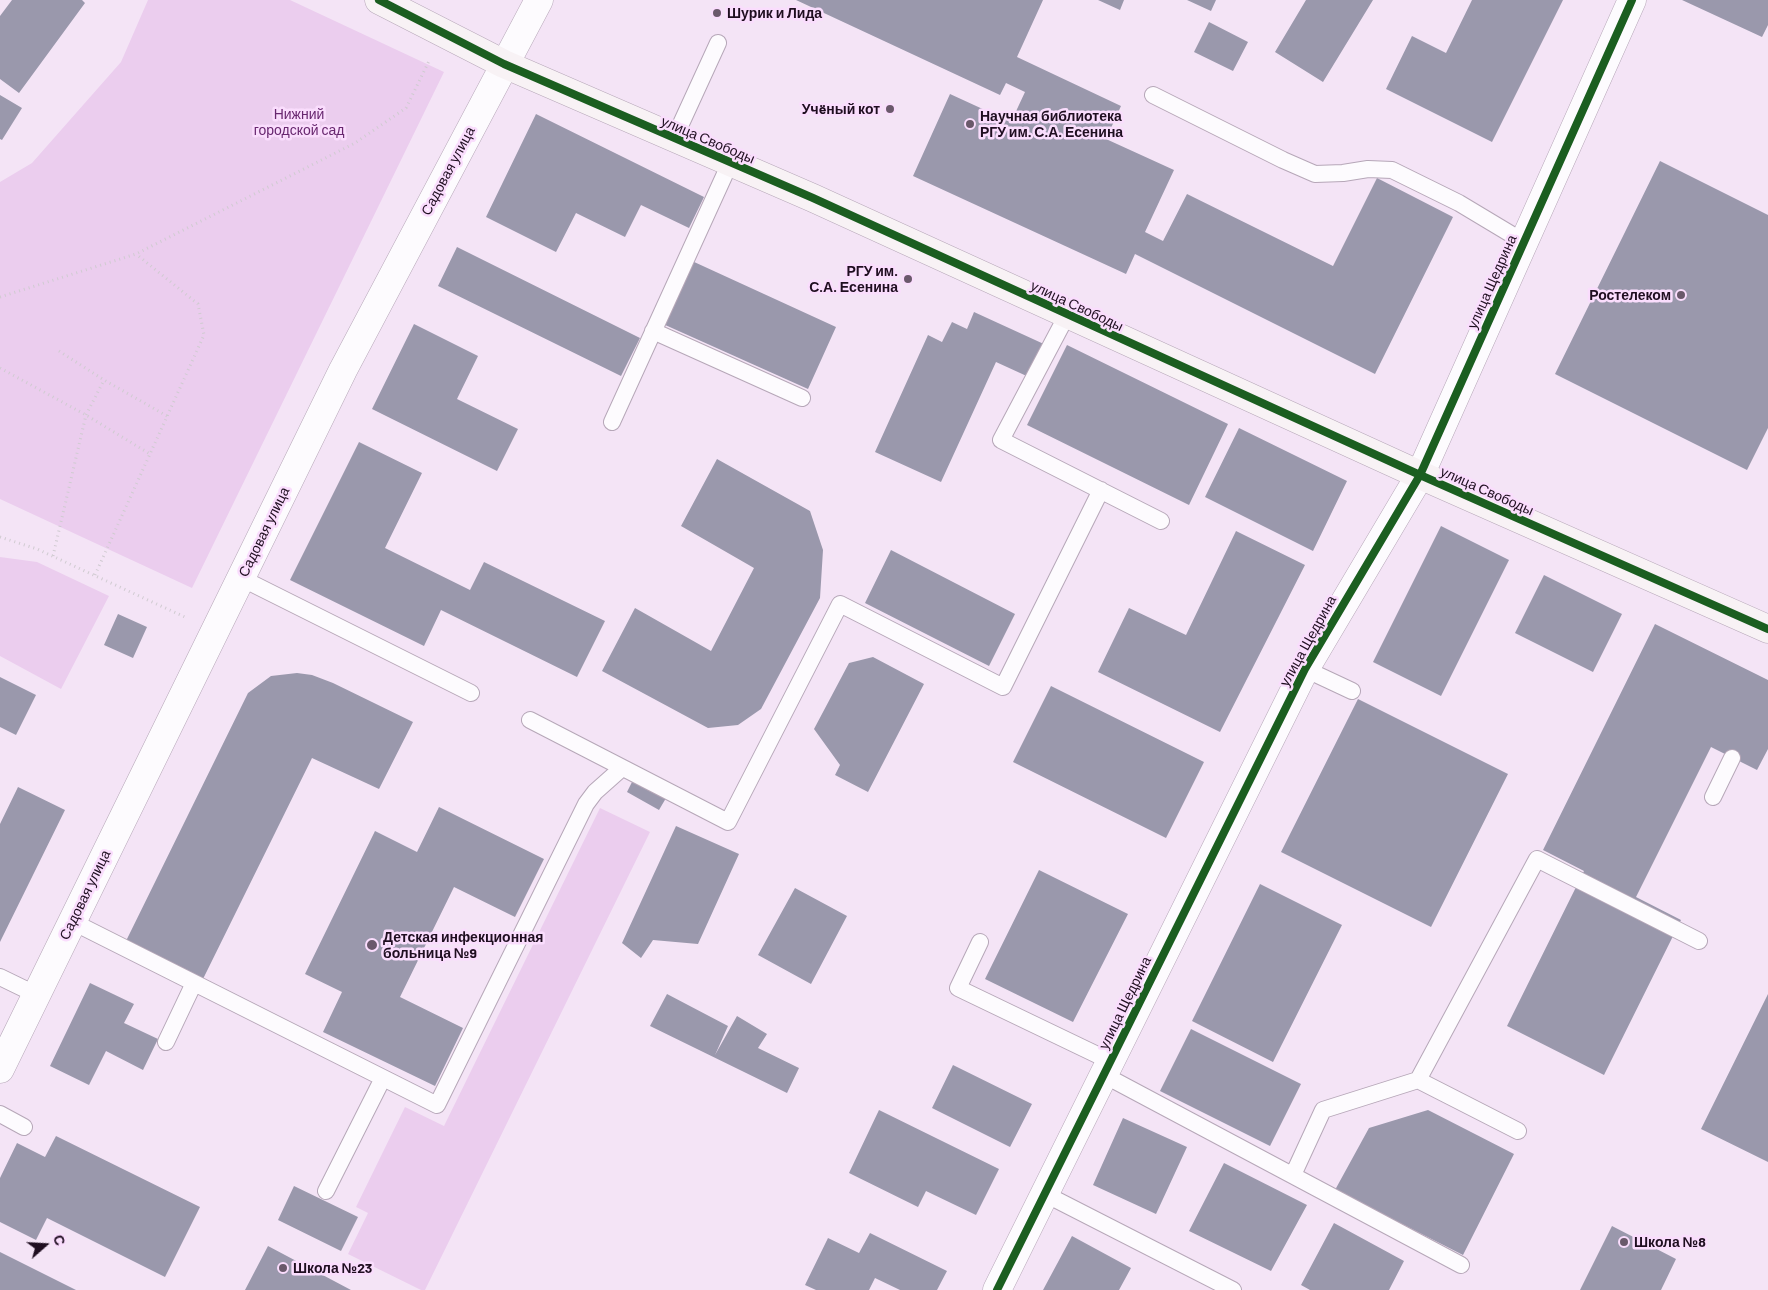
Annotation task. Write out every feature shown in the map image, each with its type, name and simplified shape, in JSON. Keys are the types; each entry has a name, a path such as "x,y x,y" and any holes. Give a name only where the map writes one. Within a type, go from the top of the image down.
{"street":[{"name":"улица Свободы","path":"379,0 504,64 813,198 1420,475 1768,628"},
{"name":"Садовая улица","path":"0,1070 343,370 539,0"},
{"name":"улица Щедрина","path":"997,1290 1305,669 1420,475 1632,0"}],"lane":[{"path":"674,139 718,43"},
{"path":"1153,95 1315,174 1343,173 1368,169 1392,170 1459,203 1524,242"},
{"path":"612,422 730,163"},
{"path":"1067,315 1001,440 1161,521"},
{"path":"653,331 802,398"},
{"path":"530,720 728,822 840,604 1003,687 1101,490"},
{"path":"241,578 471,692"},
{"path":"1305,669 1352,691"},
{"path":"1714,797 1732,758"},
{"path":"72,922 437,1105 586,804 595,792 622,768"},
{"path":"1293,1175 1323,1110 1418,1080 1537,859 1699,941"},
{"path":"980,942 958,988 1107,1068 1293,1175 1461,1265"},
{"path":"0,977 37,995"},
{"path":"166,1042 194,983"},
{"path":"326,1191 383,1078"},
{"path":"1418,1080 1518,1131"},
{"path":"0,1114 24,1127"},
{"path":"1045,1194 1232,1290"}],"path":[{"path":"0,297 136,254 355,143 406,108 443,33"},
{"path":"95,575 204,334 198,304 136,254"},
{"path":"59,351 104,380 167,416"},
{"path":"0,368 86,415 150,454"},
{"path":"53,556 86,415 104,380"},
{"path":"0,537 53,556 215,632"}],"green space":[{"name":"Нижний городской сад","path":"148,0 290,0 444,72 192,588 0,499 0,182 32,163 121,62"},
{"path":"0,557 37,562 109,596 61,689 0,656"},
{"path":"600,808 650,832 425,1290 421,1290 348,1254 368,1213 356,1207 405,1107 444,1126"}],"building":[{"path":"12,0 82,0 85,3 19,93 0,79 0,16"},
{"path":"796,0 1043,0 1017,57 1121,106 1106,139 1174,170 1145,232 1163,241 1187,194 1333,266 1377,178 1453,217 1375,374 1135,254 1126,274 913,176 950,94 1011,122 1025,92 1006,83 1000,95"},
{"path":"1098,0 1124,0 1120,10"},
{"path":"1187,0 1216,0 1211,11"},
{"path":"1306,0 1373,0 1323,82 1275,52"},
{"path":"1472,0 1563,0 1492,142 1386,89 1412,36 1446,53"},
{"path":"1682,0 1768,0 1768,25 1762,37"},
{"path":"1209,22 1248,42 1233,71 1194,52"},
{"path":"0,95 22,108 2,140 0,139"},
{"path":"536,114 704,197 689,228 641,205 625,237 576,213 556,252 486,217"},
{"name":"Ростелеком","path":"1660,161 1768,215 1768,428 1747,470 1555,374"},
{"path":"457,247 640,338 621,376 438,286"},
{"path":"692,261 836,327 808,389 663,324"},
{"path":"974,312 1046,345 1031,378 996,362 941,482 875,452 928,335 942,342 952,322 967,329"},
{"path":"414,324 478,356 457,399 518,429 497,471 372,409"},
{"path":"1067,345 1228,424 1189,505 1027,425"},
{"path":"1239,428 1347,481 1313,551 1205,497"},
{"path":"359,442 422,473 385,548 470,590 484,562 605,621 577,677 441,610 424,646 290,580"},
{"path":"717,459 810,511 823,550 820,598 761,709 738,725 708,728 602,671 635,608 711,651 754,568 681,526"},
{"path":"1441,526 1509,560 1441,696 1373,662"},
{"path":"1236,531 1305,565 1220,732 1098,672 1129,608 1186,635"},
{"path":"891,550 1015,614 989,666 865,603"},
{"path":"1544,575 1622,614 1593,672 1515,633"},
{"path":"118,614 147,627 133,658 104,645"},
{"path":"1655,624 1768,680 1768,749 1757,770 1711,747 1636,897 1681,920 1604,1075 1507,1026 1584,871 1543,850"},
{"path":"873,657 924,684 868,792 835,775 840,765 814,729 849,663"},
{"path":"297,673 312,675 333,683 413,722 379,789 312,758 203,979 126,941 248,693 271,676"},
{"path":"0,677 36,695 16,735 0,727"},
{"path":"1051,686 1204,762 1166,838 1013,762"},
{"path":"1358,699 1508,774 1431,927 1281,852"},
{"path":"636,774 669,793 659,810 627,792"},
{"path":"18,787 65,810 0,942 0,824"},
{"name":"Детская инфекционная больница №9","path":"439,807 544,859 515,917 454,887 400,997 463,1028 435,1086 323,1032 342,992 305,974 375,831 417,852"},
{"path":"676,826 739,854 698,944 653,940 641,958 622,943"},
{"path":"1039,870 1128,914 1073,1022 985,979"},
{"path":"1260,884 1342,925 1273,1062 1192,1021"},
{"path":"795,888 847,916 811,984 758,955"},
{"path":"90,983 134,1004 124,1023 158,1039 143,1070 106,1051 89,1085 50,1066"},
{"path":"667,994 728,1026 715,1055 737,1016 767,1034 758,1048 799,1068 787,1093 650,1026"},
{"path":"1768,994 1768,1162 1701,1129"},
{"path":"1191,1029 1301,1084 1270,1146 1160,1091"},
{"path":"953,1065 1032,1104 1010,1147 932,1108"},
{"path":"879,1110 999,1169 976,1215 926,1191 918,1207 849,1173"},
{"path":"1428,1110 1514,1154 1463,1255 1335,1190 1369,1128"},
{"path":"1123,1118 1187,1147 1156,1214 1093,1185"},
{"path":"56,1136 200,1207 165,1277 47,1218 36,1240 0,1222 0,1178 17,1143 45,1157"},
{"path":"1224,1163 1307,1205 1271,1271 1189,1231"},
{"path":"294,1186 358,1217 341,1251 278,1220"},
{"path":"1334,1223 1404,1261 1389,1290 1310,1290 1301,1285"},
{"name":"Школа №8","path":"1612,1226 1676,1259 1661,1290 1580,1290"},
{"path":"870,1233 947,1271 937,1290 900,1290 875,1278 869,1290 816,1290 805,1285 828,1238 859,1253"},
{"path":"1072,1236 1131,1268 1119,1290 1043,1290"},
{"name":"Школа №23","path":"268,1246 351,1290 245,1290"},
{"path":"0,1252 76,1290 0,1290"}],"cycle path":[{"path":"379,0 504,64 813,198 1420,475 1768,629"},
{"path":"997,1290 1305,669 1420,475 1632,0"}],"place":[{"name":"Шурик и Лида","path":"717,13"},
{"name":"Учëный кот","path":"890,109"},
{"name":"Научная библиотека РГУ им. С.А. Есенина","path":"970,124"},
{"name":"РГУ им. С.А. Есенина","path":"908,279"},
{"name":"Ростелеком","path":"1681,295"},
{"name":"Детская инфекционная больница №9","path":"372,945"},
{"name":"Школа №8","path":"1624,1242"},
{"name":"Школа №23","path":"283,1268"}]}
